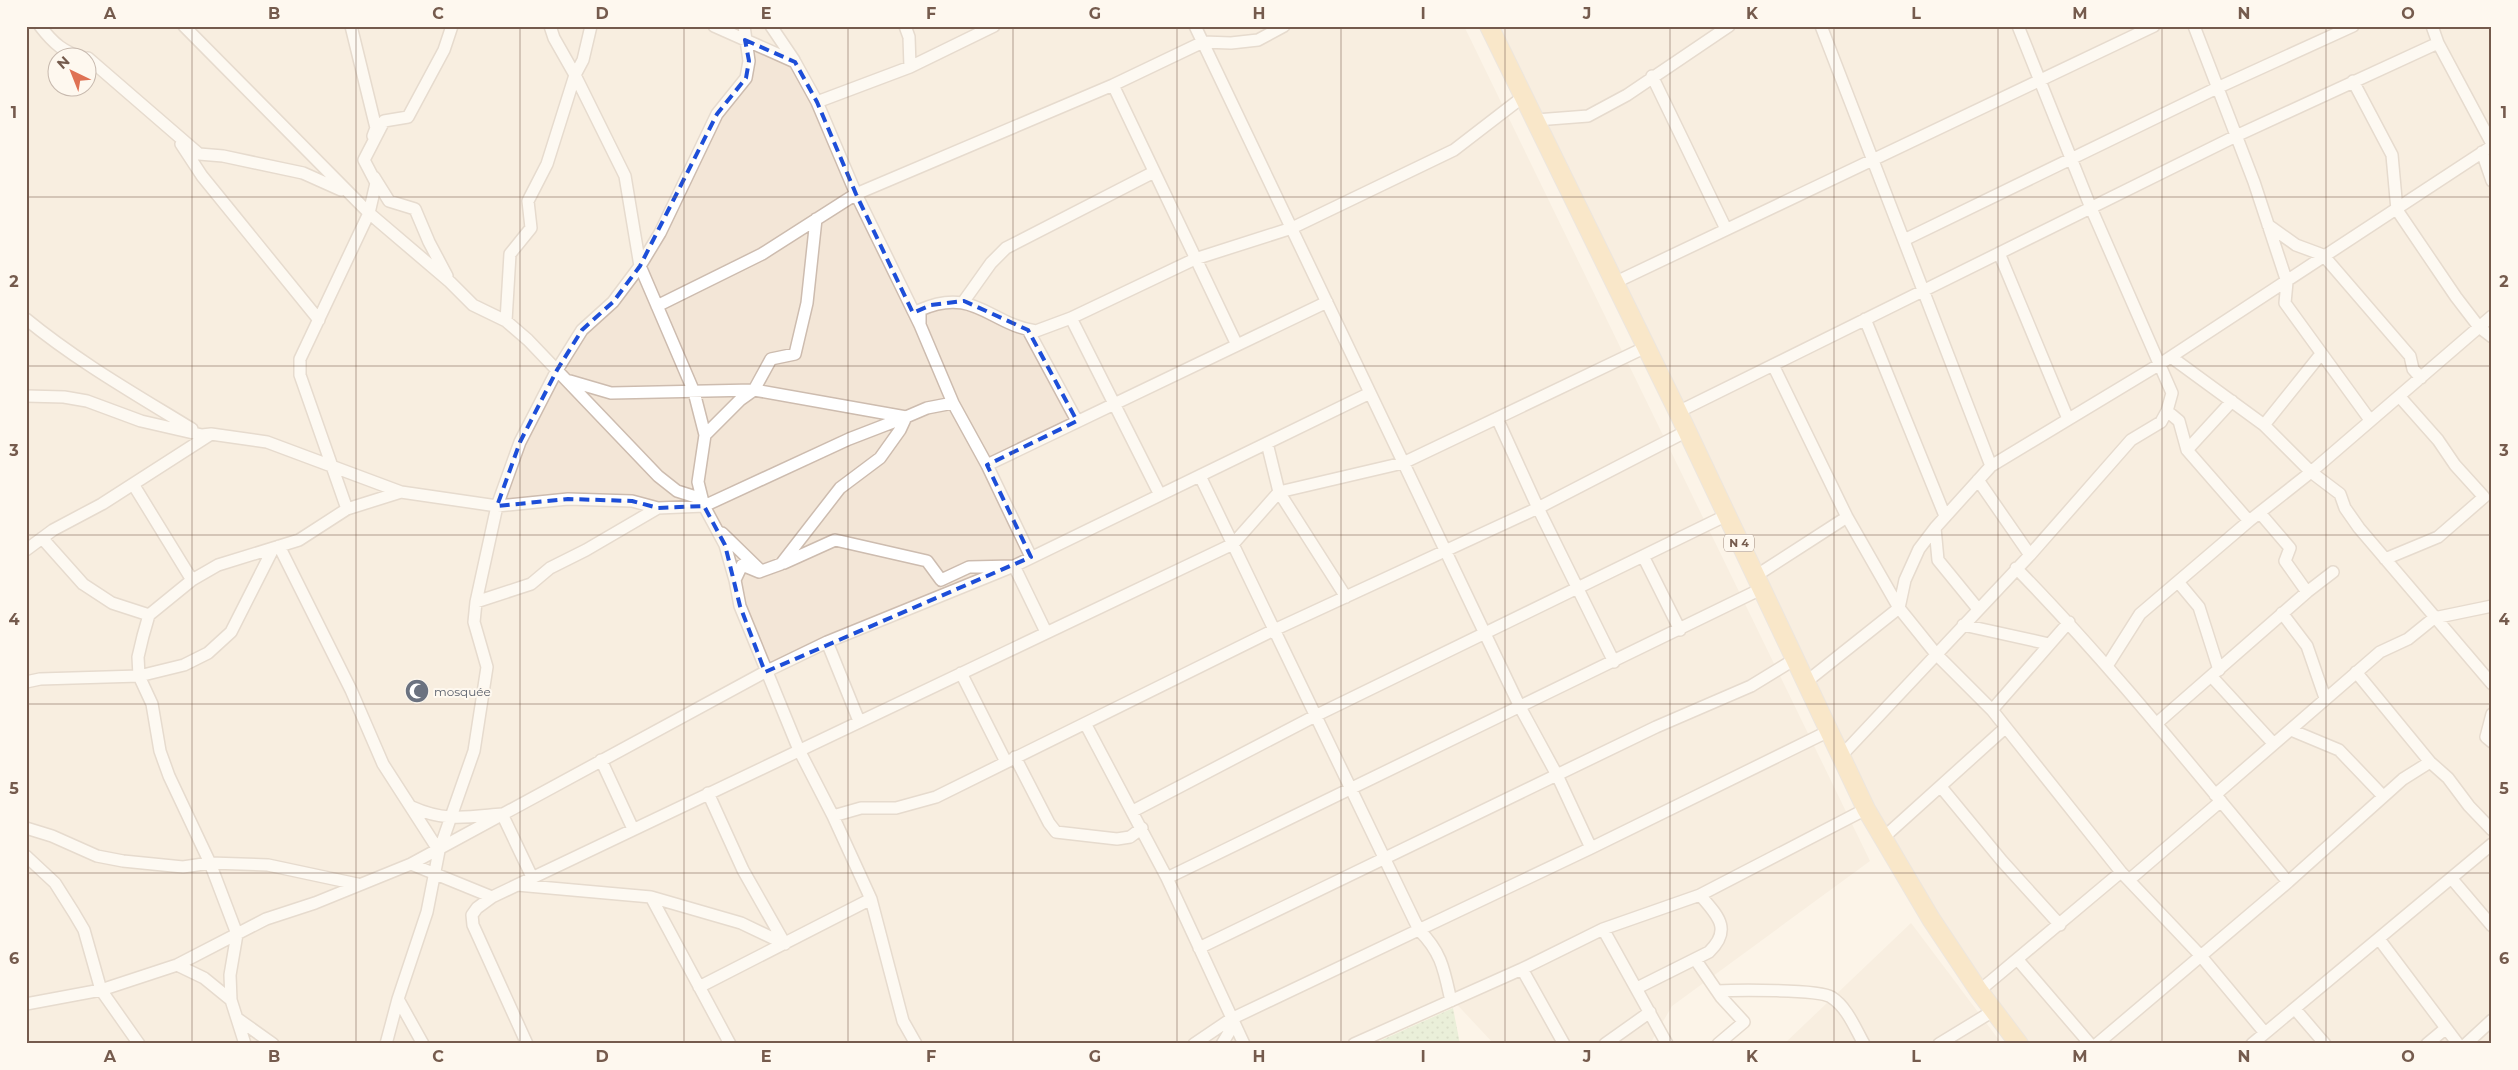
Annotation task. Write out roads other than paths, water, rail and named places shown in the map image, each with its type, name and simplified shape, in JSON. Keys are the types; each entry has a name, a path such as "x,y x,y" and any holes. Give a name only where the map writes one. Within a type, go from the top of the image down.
{"main road":[{"name":"N 4","path":"1489,26 1678,412 1795,660 1831,730 1866,809 1931,919 1979,992 2019,1044"}],"street":[{"path":"40,26 52,42 61,48"},
{"path":"184,26 369,213 450,282 473,305 506,321 567,380 658,476 677,491 703,503"},
{"path":"347,509 300,375 300,359 369,213 376,183 364,160 376,128 351,26"},
{"path":"364,160 384,121 408,117 444,50 452,26"},
{"path":"550,26 554,38 575,75 626,176 640,266 694,392 705,435 698,482 703,503 725,545 740,606 765,672 799,750 833,816 871,899 903,1021 916,1044"},
{"path":"506,321 510,254 530,228 528,201 547,164 575,75 583,60 590,26"},
{"path":"714,26 795,62"},
{"path":"386,1044 398,999 427,912 439,851 474,751 487,667 474,622 476,602 497,506 520,442 557,370 582,330 614,302 640,266 664,224 717,114 746,78 749,61 744,26"},
{"path":"771,26 795,62 817,102 856,194 920,325 953,403 987,465 1031,557"},
{"path":"905,26 909,37 910,67"},
{"path":"817,102 910,67 994,26"},
{"path":"1195,26 1447,550 1520,707 1557,775 1590,848"},
{"path":"657,306 762,254 856,194 1113,85 1203,42 1231,44 1258,40 1284,26"},
{"path":"1536,120 1588,116 1627,96 1652,76 1729,26"},
{"path":"1821,26 1992,466"},
{"path":"1841,756 2030,555 2131,440 2161,422 2167,411 2172,393 2091,208 2018,26"},
{"path":"1614,283 2039,79 2154,26"},
{"path":"2194,26 2268,225 2286,282 2285,303 2370,420"},
{"path":"1904,240 2217,88 2353,26"},
{"path":"2433,27 2438,43 2489,148 2492,181"},
{"path":"1678,412 2236,136 2353,81 2397,64 2438,43"},
{"path":"98,68 199,154 223,156 303,173 352,196"},
{"path":"1652,76 1726,229"},
{"path":"2353,81 2392,155 2397,210 2479,327 2492,337"},
{"path":"1113,85 1236,345"},
{"path":"920,325 920,310 945,302 964,301 1036,332 1071,318 1195,259 1292,228 1454,150 1524,96"},
{"path":"176,136 202,176 319,320"},
{"path":"1806,682 1899,608 1905,580 1919,550 1945,516 1992,466 2160,364 2286,282 2323,255 2397,210 2489,148"},
{"path":"364,160 389,201 415,209 429,242 450,282"},
{"path":"964,301 991,263 1006,248 1154,172"},
{"path":"705,435 740,400 754,390 771,359 795,354 807,304 816,219"},
{"path":"2268,225 2296,244 2323,255 2410,356 2413,369 2421,378"},
{"path":"2000,253 2068,419"},
{"path":"987,465 1327,302"},
{"path":"2107,666 2140,614 2311,472 2492,316"},
{"path":"1071,318 1160,495"},
{"path":"26,319 53,341 96,370 207,434"},
{"path":"1865,319 1945,516"},
{"path":"1028,330 1077,421"},
{"path":"523,1042 473,925 472,915 477,908 492,897 1232,544 1279,492 1404,463 1646,347"},
{"path":"2264,425 2321,354"},
{"path":"2171,356 2264,425 2311,472 2340,494 2345,508 2358,528 2424,602 2434,618 2492,684"},
{"path":"1772,365 1847,517 1899,608 1936,654 1992,710 2125,876 2200,955 2265,1033"},
{"path":"567,380 611,394 754,390 906,417"},
{"path":"26,1004 100,990 177,966 266,918 315,903 357,884 411,864 439,851 502,814 765,672 827,642 1014,566 1370,393"},
{"path":"26,396 64,396 87,401 141,421 207,434 267,442 401,492 497,506 568,499 632,500 658,508 703,503 849,439 927,408 953,403"},
{"path":"2385,559 2438,537 2488,493 2455,465 2438,440 2399,396"},
{"path":"2188,450 2232,401"},
{"path":"2167,411 2178,421 2188,450 2250,521"},
{"path":"714,524 759,569 781,564 840,488 880,458 900,430 906,417"},
{"path":"1498,418 1538,508 1614,662"},
{"path":"833,816 861,808 896,808 936,797 1086,725 1274,630 1538,508 1687,431"},
{"path":"26,550 42,538 102,504 207,434"},
{"path":"1267,443 1279,492 1346,597"},
{"path":"1200,476 1419,930 1434,945 1444,968 1451,1001"},
{"path":"1978,480 2030,555"},
{"path":"133,484 192,580"},
{"path":"245,1044 232,1000 230,975 237,934 210,863 169,776 160,751 152,704 139,676 138,657 149,615 192,580 218,565 299,540 347,509 401,492"},
{"path":"476,602 531,584 550,568 586,550 658,508"},
{"path":"2260,513 2290,548 2285,562 2307,592"},
{"path":"1133,811 1316,716 1727,515"},
{"path":"1167,878 1680,630 1758,583 1847,517"},
{"path":"1935,528 1938,560 1978,609"},
{"path":"42,538 83,584 112,603 149,615"},
{"path":"735,580 742,565 759,572 834,540 927,561 941,580 969,567 1014,566"},
{"path":"26,682 40,679 139,676 184,665 208,653 230,632 276,547"},
{"path":"276,547 351,690 383,764 439,851"},
{"path":"1643,556 1680,630"},
{"path":"1014,566 1046,632"},
{"path":"2016,568 2069,622 2288,882"},
{"path":"2156,724 2282,613 2333,572"},
{"path":"2179,583 2199,607 2205,621 2215,674 2273,743"},
{"path":"1979,992 2060,925 2125,876 2218,798 2273,743 2291,730 2325,698 2380,652 2408,638 2434,618 2492,606"},
{"path":"2282,613 2308,646 2325,698"},
{"path":"1992,710 2069,622"},
{"path":"1963,625 2049,644"},
{"path":"827,642 859,721"},
{"path":"1199,948 1656,726 1751,686 1795,660"},
{"path":"2356,672 2430,762 2448,778 2469,806 2492,830"},
{"path":"961,673 1010,760 1056,832 1117,839 1130,837 1142,828"},
{"path":"2492,714 2486,737 2492,742"},
{"path":"1086,725 1167,878 1232,1022 1244,1044"},
{"path":"1884,838 2005,728"},
{"path":"1194,1044 1232,1022 1831,730"},
{"path":"2291,730 2339,750 2383,796"},
{"path":"601,760 633,829"},
{"path":"2097,1044 2288,882 2403,779 2430,762"},
{"path":"1941,787 2002,861 2060,925"},
{"path":"708,793 744,870 785,944"},
{"path":"412,807 425,813 450,819 502,814"},
{"path":"1354,1044 1522,969 1603,929 1700,895 1866,809"},
{"path":"502,814 532,877"},
{"path":"27,827 97,856 159,866 183,867 210,863 268,866 313,873 357,884"},
{"path":"2252,1044 2492,844"},
{"path":"26,856 55,883 74,913 84,930 100,990 138,1044"},
{"path":"411,864 492,897"},
{"path":"2452,879 2492,926"},
{"path":"516,885 651,897 741,922 785,944"},
{"path":"469,888 477,908"},
{"path":"1637,988 1709,952 1718,944 1722,935 1718,916 1700,895"},
{"path":"651,897 730,1044"},
{"path":"699,987 871,899"},
{"path":"1603,929 1667,1044"},
{"path":"2379,939 2458,1044"},
{"path":"1695,959 1716,990 1744,1022 1718,1044"},
{"path":"2018,960 2090,1044"},
{"path":"177,966 204,978 232,1000"},
{"path":"1522,969 1564,1044"},
{"path":"1716,990 1758,990 1830,995 1842,1007 1864,1044"},
{"path":"398,999 423,1044"},
{"path":"2295,1009 2325,1044"},
{"path":"1939,1044 1993,1011"},
{"path":"1605,1044 1650,1012"},
{"path":"238,1019 273,1044"},
{"path":"2466,1044 2492,1020"},
{"path":"1222,1044 1232,1022"},
{"path":"2427,1044 2445,1028"}],"place":[{"name":"mosquée","path":"417,691"}]}
